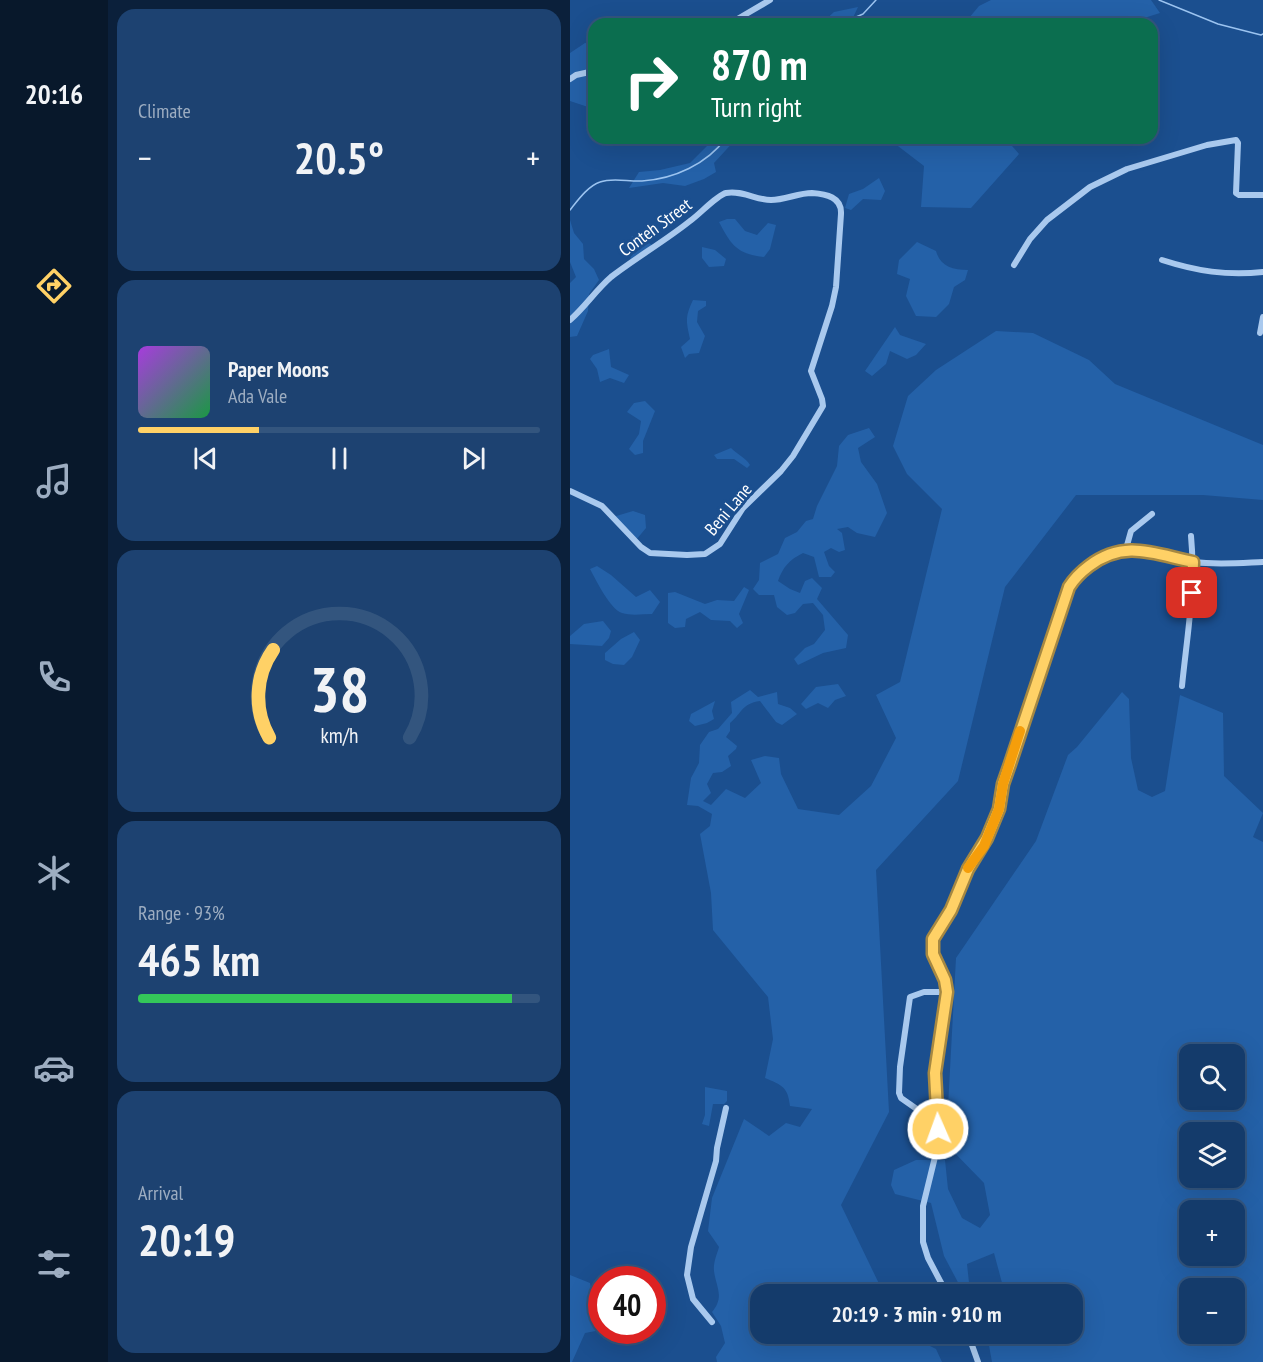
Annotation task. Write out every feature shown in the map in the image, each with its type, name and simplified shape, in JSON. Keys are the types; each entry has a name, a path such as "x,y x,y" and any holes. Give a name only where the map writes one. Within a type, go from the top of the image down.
{"street":[{"path":"739,18 770,0"},
{"path":"570,79 588,72"},
{"path":"1014,265 1038,228 1090,187 1127,170 1207,145 1236,140 1238,143 1236,193 1263,195"},
{"name":"Conteh Street","path":"570,320 586,306 610,278 688,223 722,194 744,194 772,200 802,193 833,197 842,208 836,287 825,333 811,368 811,375 823,402 821,411"},
{"path":"1162,260 1205,272 1222,274 1263,272"},
{"path":"1260,333 1263,317"},
{"name":"Beni Lane","path":"570,491 603,506 641,547 650,553 705,554 720,544 743,508 781,471 821,411"},
{"path":"1126,549 1131,531 1152,514"},
{"path":"1182,687 1189,639 1193,562 1191,536"},
{"path":"942,1284 928,1258 923,1242 923,1206 935,1157 938,1129 935,1073 947,992 945,980 933,954 933,939 951,910 968,869 984,846 999,809 1003,784 1068,591 1074,579 1094,562 1111,553 1126,549 1193,562 1263,562"},
{"path":"938,1129 925,1127 921,1112 901,1098 899,1093 900,1067 910,997 924,992 947,992"},
{"path":"712,1322 693,1299 687,1275 691,1247 716,1161 726,1108"},
{"path":"972,1344 978,1362"}],"shaded area":[{"path":"991,0 1151,0 1160,13 1144,18 969,18 979,6"},
{"path":"858,7 853,18 828,18 834,12"},
{"path":"588,43 588,107 570,101 570,53"},
{"path":"709,144 731,144 714,163 716,172 704,179 685,186 663,183 629,188 639,172 690,163"},
{"path":"895,144 1010,144 1019,154 971,208 921,207 924,166"},
{"path":"879,178 885,191 881,200 863,199 851,210 845,208 849,194 863,189"},
{"path":"735,219 745,231 757,235 768,223 776,225 770,249 764,257 747,254 731,242 719,222"},
{"path":"570,220 574,233 583,244 584,259 594,269 599,280 589,294 588,311 577,336 570,337 570,283 576,277 570,262"},
{"path":"632,236 639,237 652,245 630,264 631,253 628,244"},
{"path":"917,242 936,251 944,264 968,270 965,280 954,287 949,304 936,317 916,316 906,296 910,279 897,274 899,260"},
{"path":"702,247 715,250 726,259 724,266 709,267 702,258"},
{"path":"693,300 706,301 706,306 698,311 697,322 705,336 699,353 689,354 685,358 681,347 690,339 687,319"},
{"path":"895,327 900,335 926,344 916,355 907,359 890,351 886,364 872,376 865,371"},
{"path":"996,331 1033,333 1089,360 1115,384 1263,445 1263,500 1203,495 1076,495 1005,587 958,781 876,870 889,1112 841,1205 879,1284 750,1284 750,1344 926,1344 936,1349 942,1362 717,1362 716,1357 725,1343 721,1326 712,1312 719,1297 714,1268 719,1247 708,1231 712,1198 744,1119 769,1136 786,1123 800,1127 812,1109 790,1106 786,1091 765,1078 773,1039 768,997 713,930 711,893 700,834 710,826 712,814 698,806 687,805 691,778 699,763 700,745 709,732 718,729 732,713 731,702 750,690 758,697 777,692 778,704 790,708 797,714 782,725 776,722 760,701 749,704 743,709 730,723 730,731 726,737 737,746 728,756 731,766 722,772 713,773 707,784 711,793 703,801 711,805 726,789 745,798 761,783 751,760 765,756 779,758 781,774 798,809 839,815 871,786 896,738 876,695 900,682 942,509 907,474 893,446 908,396 936,370"},
{"path":"609,349 611,367 629,375 624,383 610,378 600,382 597,369 590,359 593,355"},
{"path":"645,401 655,411 643,441 643,453 635,455 629,449 639,434 641,421 627,412 634,403"},
{"path":"869,428 875,437 858,448 861,462 877,484 887,513 875,537 857,533 848,527 837,529 842,533 845,550 839,552 831,548 824,552 829,566 835,572 831,577 819,577 814,557 803,553 787,564 778,581 800,593 805,581 812,578 822,588 817,599 848,635 846,648 823,653 798,665 794,659 805,648 814,644 825,630 823,615 813,603 803,604 795,613 787,615 777,607 774,595 759,595 753,589 759,580 760,563 778,554 785,538 797,532 806,521 813,519 837,466 839,446 848,435"},
{"path":"731,448 750,465 747,468 734,459 717,459 714,455"},
{"path":"633,511 645,515 646,528 636,540 613,517"},
{"path":"597,566 636,597 650,590 660,602 652,614 630,614 617,610 604,594 590,569"},
{"path":"744,587 749,590 739,614 743,623 737,628 730,621 711,620 700,612 686,619 685,627 675,628 668,623 668,593 675,592 705,604 717,600 734,601"},
{"path":"603,621 611,631 609,638 602,646 570,644 570,636 584,624"},
{"path":"634,632 640,640 632,657 624,665 613,664 605,660 605,653 621,639"},
{"path":"838,684 846,696 835,700 828,708 818,703 806,709 801,704 816,687"},
{"path":"1122,692 1129,699 1131,758 1138,790 1152,797 1165,791 1180,695 1223,713 1224,776 1263,813 1253,837 1263,842 1263,1362 992,1362 989,1344 1083,1344 1083,1284 1002,1284 994,1253 967,1264 969,1284 959,1284 944,1256 931,1203 895,1194 891,1185 894,1170 916,1160 945,1160 948,1189 962,1218 980,1228 990,1215 984,1183 946,1144 956,958 1036,841 1068,755"},
{"path":"715,701 712,711 714,719 695,726 689,721 691,714"},
{"path":"705,1087 727,1091 727,1101 724,1104 713,1104 709,1126 702,1124 705,1115"},
{"path":"570,1275 588,1282 588,1332 585,1333 570,1362"}],"waterway":[{"path":"854,18 863,14 876,0"},
{"path":"1159,0 1218,24 1263,34"},
{"path":"570,210 596,184 610,180 637,181 666,177 700,163 721,144"}],"slow traffic":[{"path":"968,868 984,846 999,809 1003,784 1020,731"}],"route":[{"path":"938,1129 935,1073 947,992 945,980 933,954 933,939 951,910 968,869 984,846 999,809 1003,784 1069,587 1074,579 1094,562 1111,553 1126,549 1193,562 1192,593"}]}
